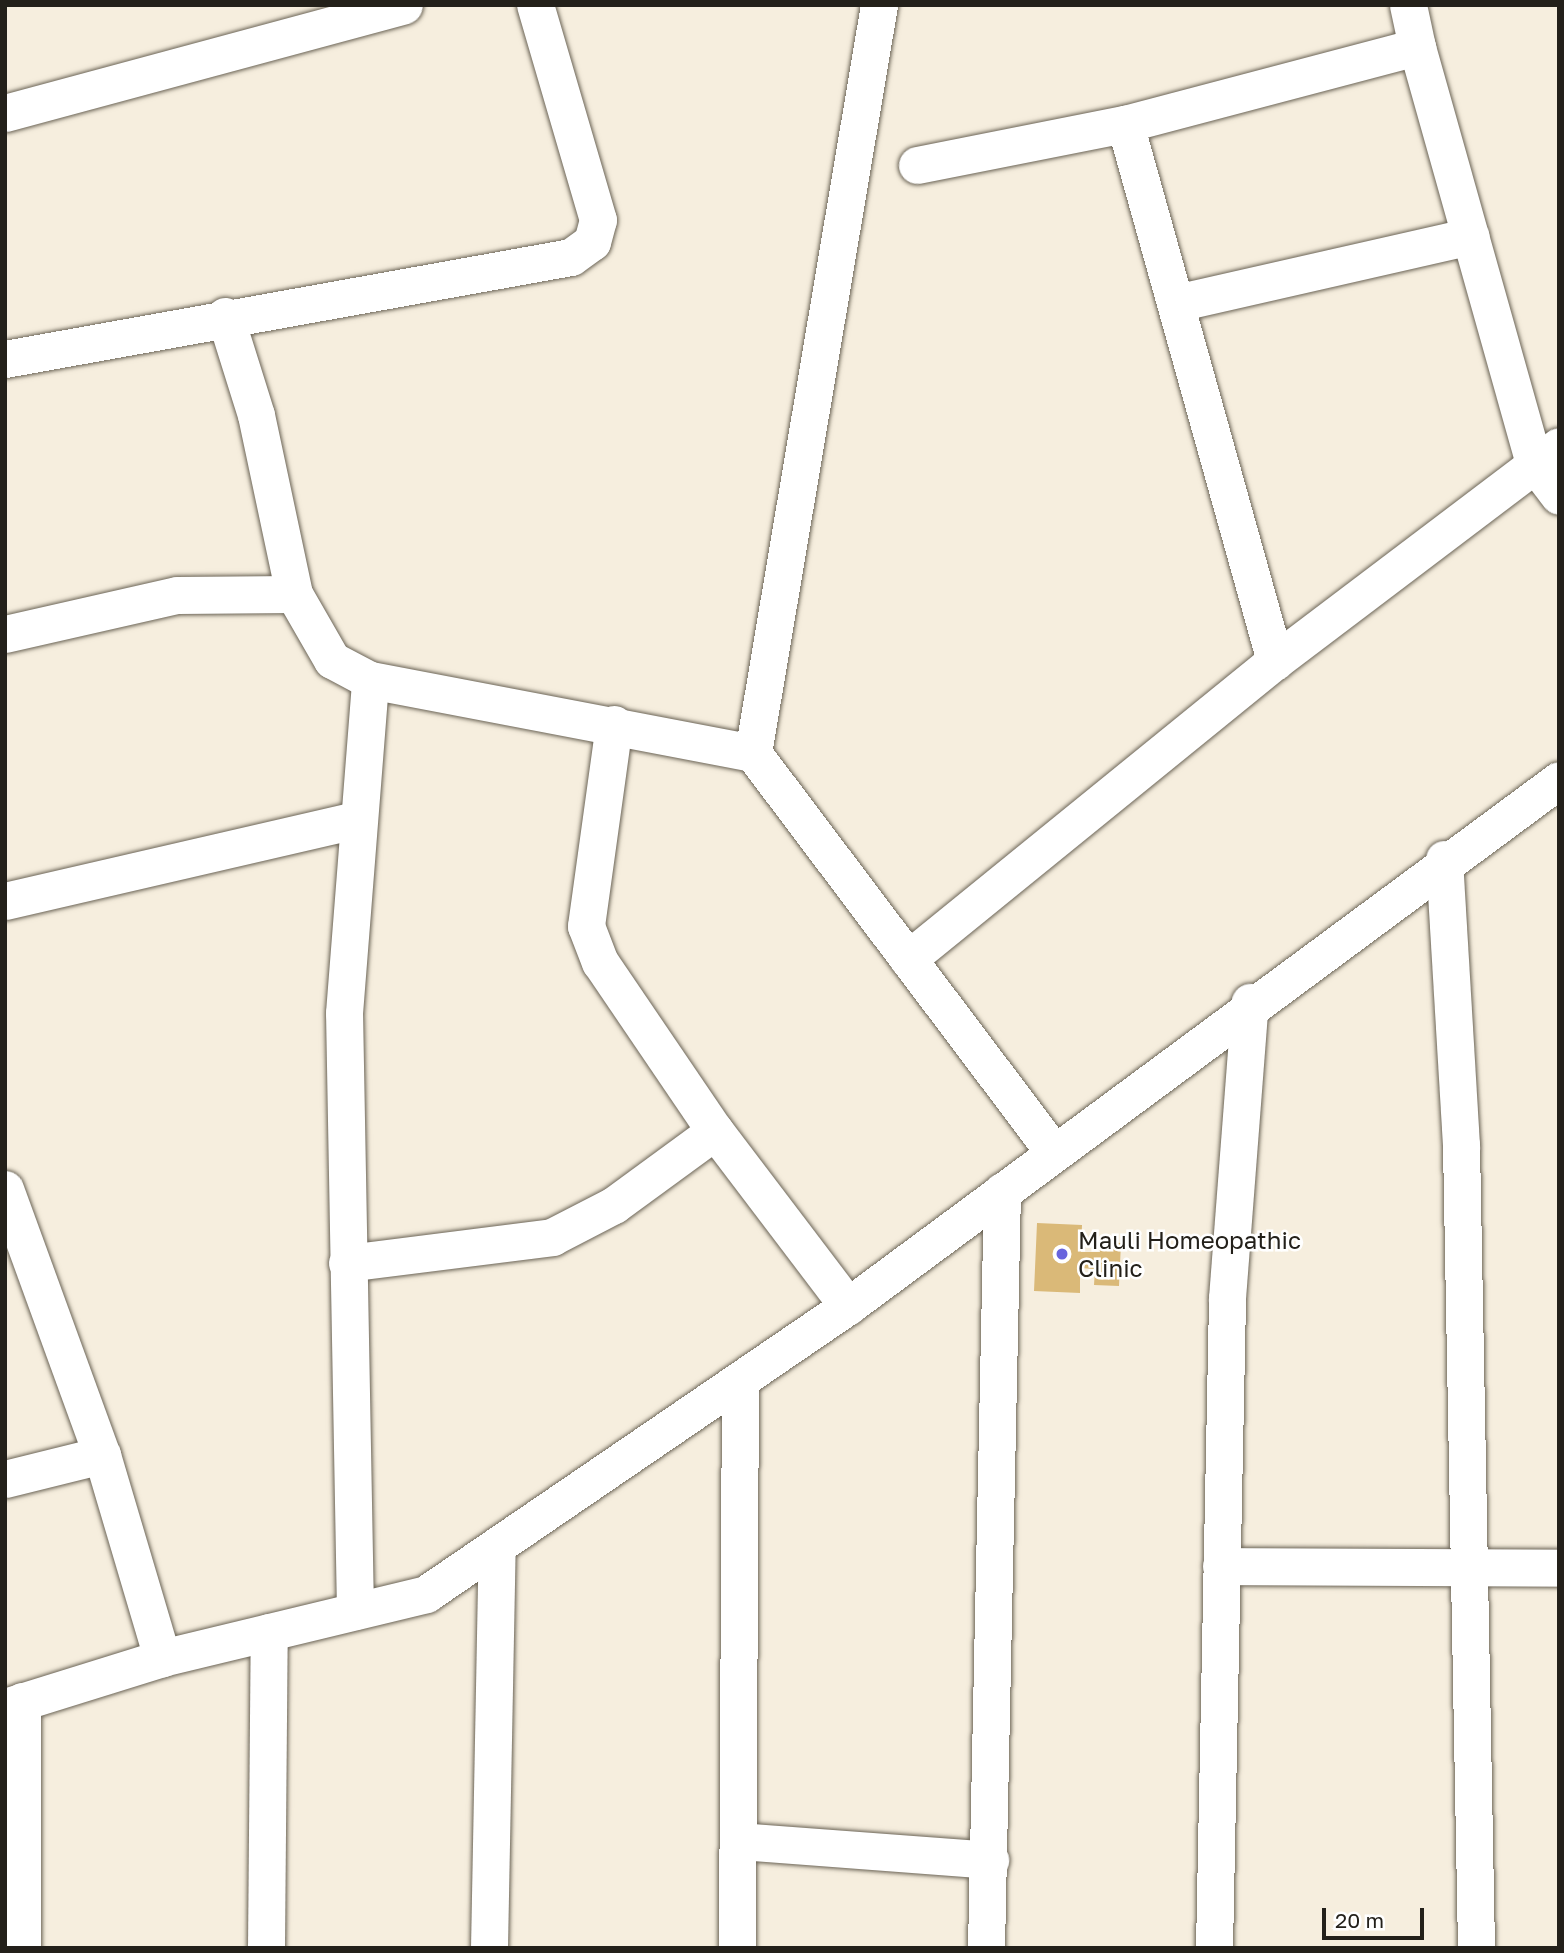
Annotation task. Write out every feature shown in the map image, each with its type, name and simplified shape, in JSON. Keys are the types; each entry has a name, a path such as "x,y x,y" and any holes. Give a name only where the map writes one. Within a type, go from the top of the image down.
{"street":[{"path":"5,113 404,5"},
{"path":"5,359 225,316 571,257 592,242 598,220 535,5"},
{"path":"753,753 879,5"},
{"path":"1408,5 1417,47 1471,236 1559,496"},
{"path":"917,165 1125,124 1417,47"},
{"path":"1125,124 1275,661"},
{"path":"1177,303 1471,236"},
{"path":"225,316 256,415 294,594 332,660 370,680 614,724 753,753 1053,1151"},
{"path":"908,959 1275,661 1547,454"},
{"path":"5,634 177,595 294,594"},
{"path":"355,1611 344,1013 355,820 370,680"},
{"path":"614,724 586,926 600,962 715,1130 848,1306"},
{"path":"22,1948 14,1704 162,1658 426,1594 848,1306 1250,1002 1444,859 1559,779"},
{"path":"5,901 355,820"},
{"path":"1444,859 1461,1145 1465,1567 1476,1948"},
{"path":"1214,1948 1227,1298 1250,1002"},
{"path":"347,1263 552,1237 614,1205 715,1130"},
{"path":"5,1189 102,1455 162,1658"},
{"path":"986,1948 990,1860 1002,1191"},
{"path":"737,1948 740,1380"},
{"path":"5,1479 102,1455"},
{"path":"489,1948 497,1546"},
{"path":"1221,1566 1559,1568"},
{"path":"266,1948 269,1632"},
{"path":"739,1841 990,1860"}],"building":[{"path":"1037,1223 1082,1225 1081,1252 1100,1252 1100,1242 1121,1243 1119,1286 1094,1285 1095,1269 1080,1268 1080,1293 1034,1291"}],"place":[{"name":"Mauli Homeopathic Clinic","path":"1062,1254"}]}
